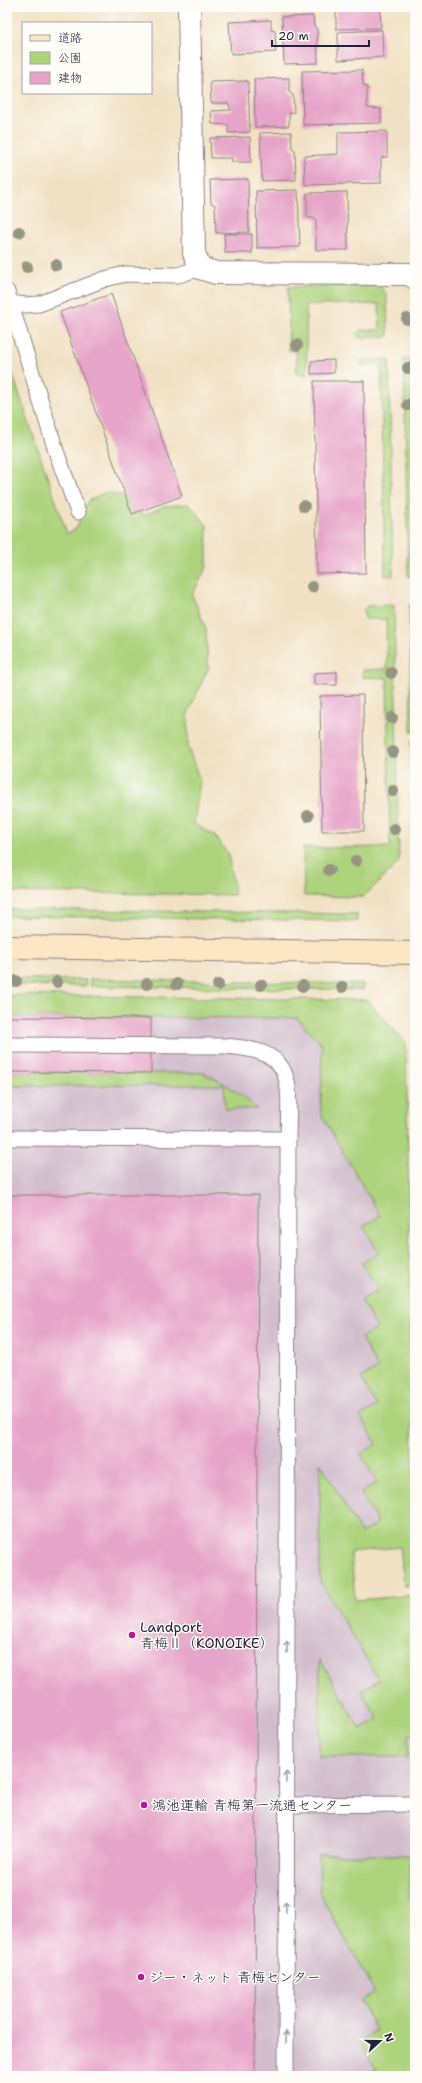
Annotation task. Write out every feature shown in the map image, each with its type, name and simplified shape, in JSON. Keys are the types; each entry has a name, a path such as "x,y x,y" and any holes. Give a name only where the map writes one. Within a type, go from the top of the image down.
{"street":[{"path":"189,7 194,253 200,268 216,273 409,274 415,278"},
{"path":"7,947 415,953"}],"lane":[{"path":"9,298 25,305 39,304 105,279 125,274 178,275 200,268"},
{"path":"9,298 56,451 78,512"},
{"path":"7,1045 151,1045 244,1047 269,1055 279,1064 286,1078 289,1093 286,2076"},
{"path":"7,1138 288,1139"},
{"path":"286,1805 415,1804"}],"shaded area":[{"path":"7,995 367,1000 406,1043 415,1584 404,1586 400,1547 351,1552 355,1600 415,1595 415,2076 7,2076"}],"green space":[{"path":"380,286 387,295 388,337 360,338 356,334 360,330 380,330 379,304 306,305 307,374 297,374 296,350 289,351 288,287"},
{"path":"7,358 67,534 76,529 88,501 106,492 131,498 143,516 164,506 189,504 207,525 207,567 192,595 206,628 208,669 188,713 188,747 200,781 194,824 214,835 228,854 235,895 7,892"},
{"path":"389,359 393,576 385,576 381,365 361,366 361,360"},
{"path":"404,359 410,359 415,576 408,576"},
{"path":"394,605 399,862 364,897 304,896 303,848 390,847 387,678 363,677 363,670 387,669 386,619 365,619 363,610 367,606"},
{"path":"409,605 415,605 415,732 411,732"},
{"path":"411,742 415,742 415,880 414,880"},
{"path":"7,909 357,914 357,921 7,916"},
{"path":"7,978 86,980 86,986 7,985"},
{"path":"90,979 363,984 363,990 90,986"},
{"path":"7,995 367,1000 406,1043 415,1584 404,1586 400,1547 351,1552 355,1600 415,1595 415,1734 408,1735 408,1757 319,1757 320,1659 360,1729 378,1719 361,1691 379,1680 320,1581 320,1462 361,1533 378,1523 361,1493 377,1483 361,1454 377,1444 360,1416 377,1406 361,1378 378,1368 361,1338 377,1328 361,1300 378,1291 362,1263 379,1253 363,1226 380,1216 321,1114 322,1045 297,1018 7,1017"},
{"path":"7,1072 204,1073 232,1089 257,1109 225,1109 224,1085 7,1086"},
{"path":"319,1855 409,1855 409,1901 415,1901 415,2076 364,2076 376,2069 359,2041 377,2031 360,2001 375,1992 320,1894"}],"building":[{"path":"336,7 380,7 381,28 336,29"},
{"path":"313,16 314,26 317,29 318,63 284,64 282,17"},
{"path":"271,20 271,30 275,31 276,52 231,54 229,22"},
{"path":"382,30 383,57 338,60 338,32"},
{"path":"362,70 363,85 367,87 367,108 381,109 381,123 303,125 302,71"},
{"path":"289,78 289,92 293,95 294,112 289,113 289,126 255,127 254,79"},
{"path":"248,81 250,132 228,133 228,125 212,124 211,111 231,110 228,103 211,103 210,82"},
{"path":"387,131 387,157 381,158 381,183 305,185 304,156 338,154 338,132"},
{"path":"291,132 292,148 295,150 296,180 262,181 260,133"},
{"path":"250,137 251,162 232,162 232,158 211,158 210,138"},
{"path":"248,179 249,232 216,233 215,205 211,203 210,180"},
{"path":"298,190 300,247 257,248 256,191"},
{"path":"347,192 348,250 316,250 316,219 307,217 307,193"},
{"path":"224,234 252,234 252,253 225,253"},
{"path":"111,294 182,496 132,514 60,312"},
{"path":"334,360 334,373 311,374 311,361"},
{"path":"314,381 364,381 366,573 317,574"},
{"path":"337,672 337,685 314,685 314,673"},
{"path":"363,695 364,831 322,831 320,696"},
{"path":"7,1017 151,1018 151,1073 7,1072"},
{"name":"Landport 青梅Ⅱ（KONOIKE）","path":"7,1195 258,1195 255,2076 7,2076"}],"place":[{"name":"Landport 青梅Ⅱ（KONOIKE）","path":"132,1635"},
{"name":"鴻池運輸 青梅第一流通センター","path":"144,1805"},
{"name":"ジー・ネット 青梅センター","path":"141,1977"}]}
